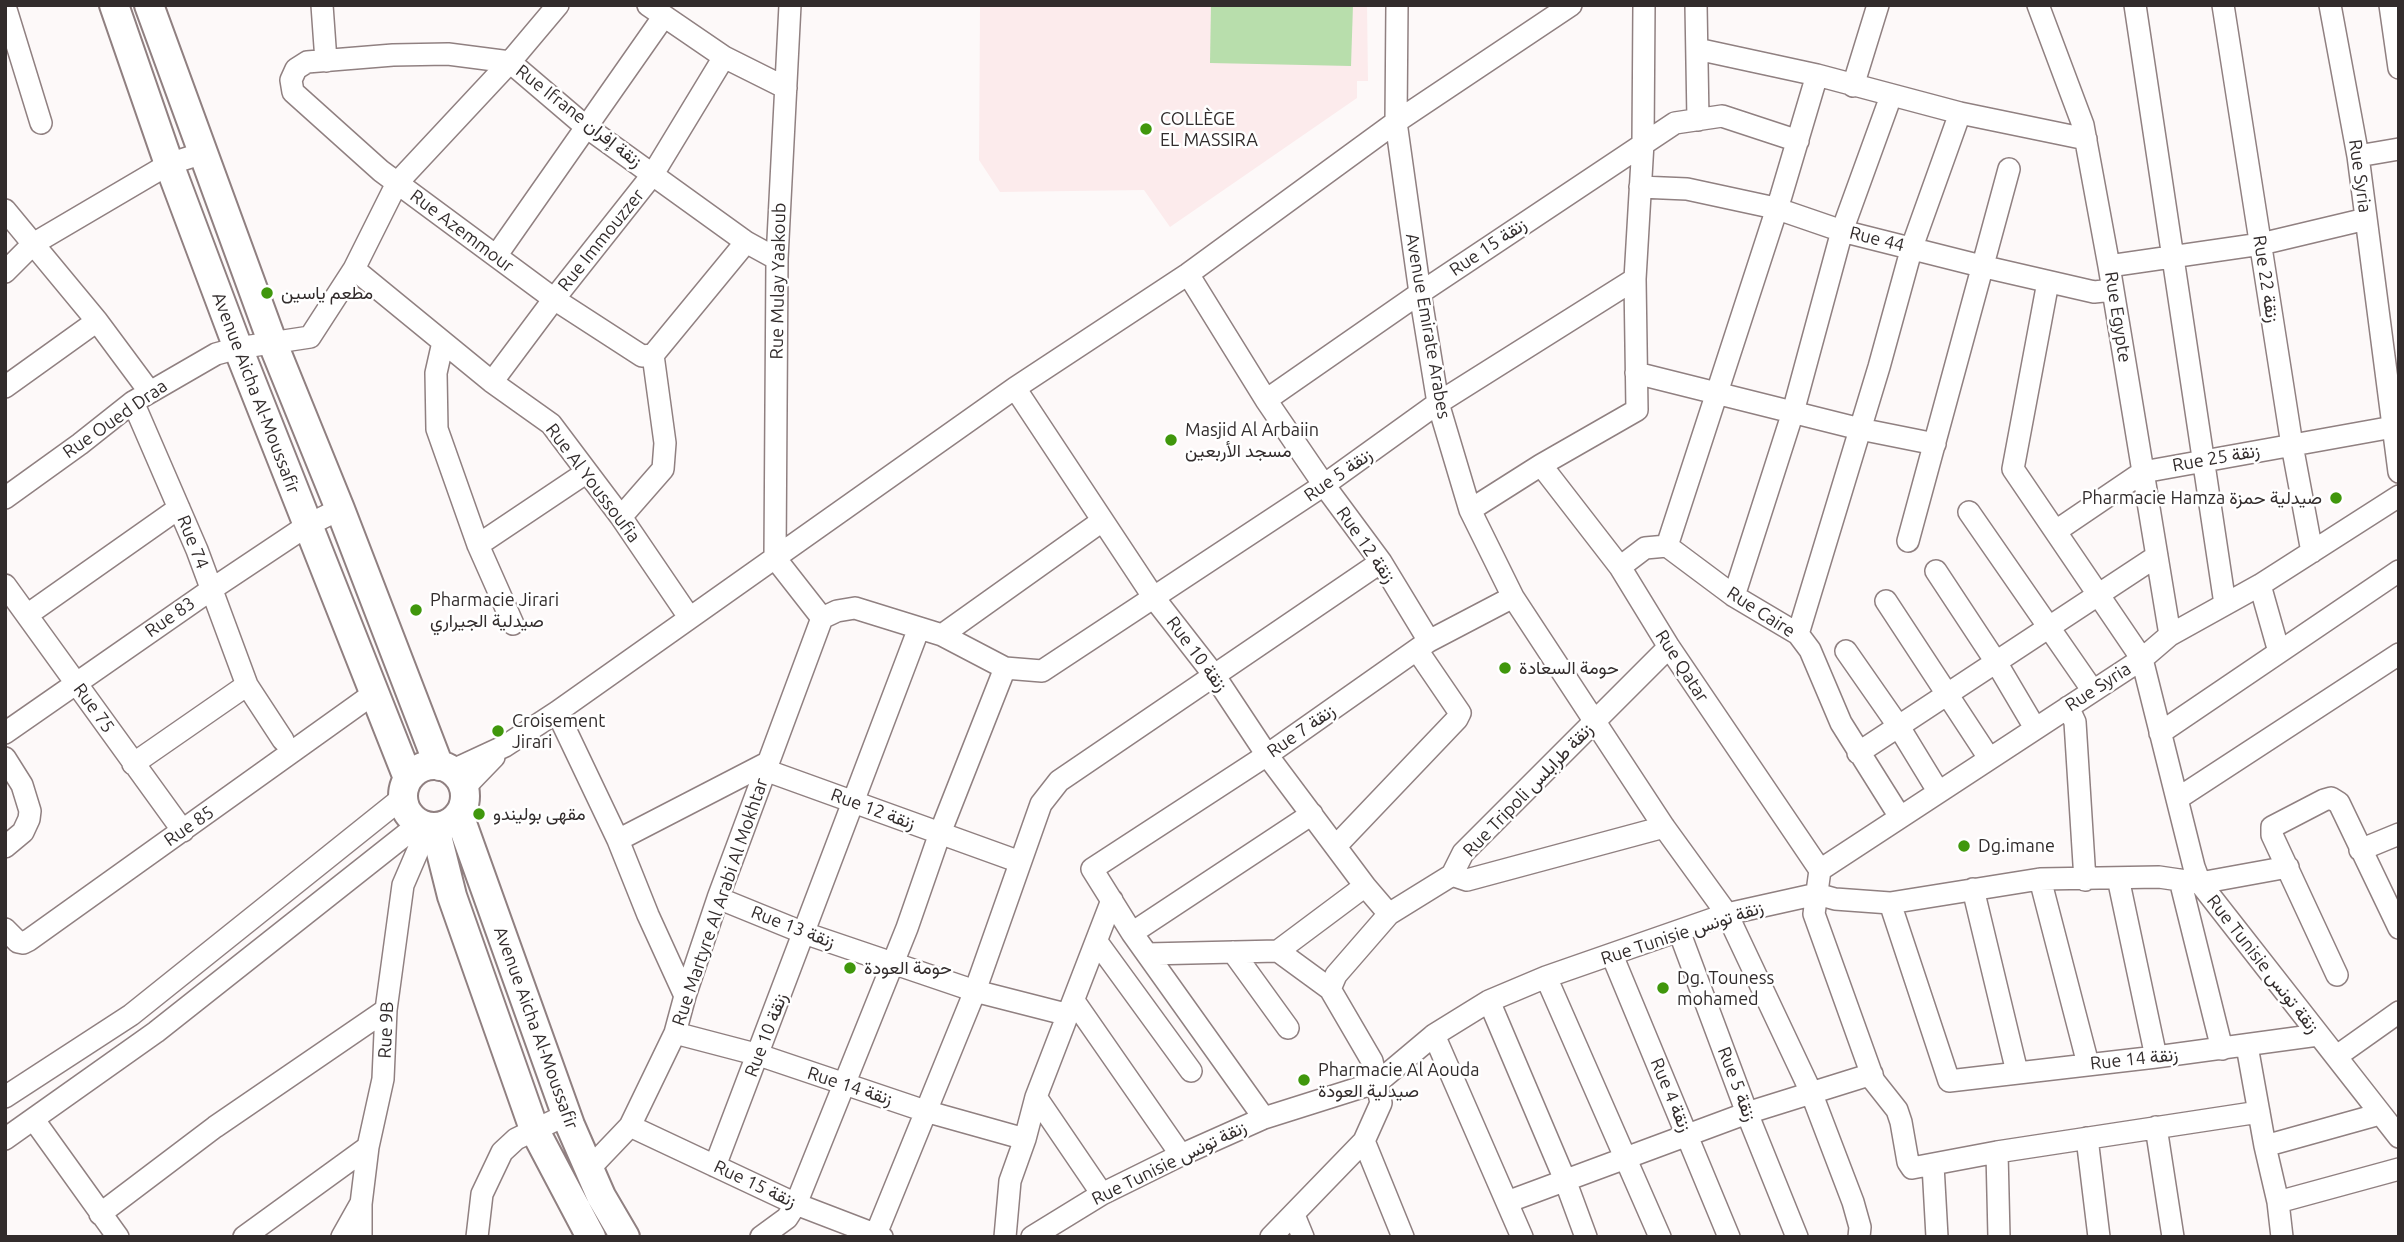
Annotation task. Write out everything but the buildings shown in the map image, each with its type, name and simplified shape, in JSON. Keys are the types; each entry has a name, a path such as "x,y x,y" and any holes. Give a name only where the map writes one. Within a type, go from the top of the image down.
{"main road":[{"name":"Avenue Aicha Al-Moussafir","path":"114,5 169,164 373,694 405,788"},
{"name":"Avenue Aicha Al-Moussafir","path":"149,5 273,344 451,775"},
{"path":"425,766 451,775 465,802 435,823 406,811 405,788 425,766"},
{"name":"Avenue Aicha Al-Moussafir","path":"435,823 601,1196 625,1237"},
{"name":"Avenue Aicha Al-Moussafir","path":"435,823 452,896 534,1129 591,1237"}],"street":[{"path":"322,5 326,61"},
{"name":"Rue Oued Draa","path":"5,498 141,396 216,354 310,337 354,269 397,183 510,62 558,5"},
{"name":"Rue Mulay Yaakoub","path":"775,558 777,259 790,5"},
{"name":"Avenue Emirate Arabes","path":"1397,5 1396,122 1420,293 1438,403 1471,510 1513,597 1664,827 1727,914 1811,1092 1853,1202 1860,1227 1859,1237"},
{"path":"451,775 505,746 556,712 1015,387 1188,274 1396,122 1571,5"},
{"path":"1471,510 1541,465 1637,410 1635,279 1643,143 1644,5"},
{"path":"1696,5 1698,120"},
{"path":"1853,86 1878,5"},
{"name":"Rue Egypte","path":"2038,5 2086,139 2170,635"},
{"path":"2135,5 2225,604"},
{"name":"Rue 22 زنقة","path":"2223,5 2292,445 2312,552"},
{"name":"Rue Syria","path":"2330,5 2358,156 2366,219 2388,309 2393,427 2399,472"},
{"path":"2390,5 2399,68"},
{"path":"5,6 41,123"},
{"path":"496,256 585,126 656,10 724,57 786,88"},
{"path":"1697,49 1817,75 1960,113 2086,139"},
{"name":"Rue Ifrane زنقة إفران","path":"293,92 291,80 296,69 307,62 393,55 448,54 510,62 585,126 746,242 777,259"},
{"name":"Rue Immouzzer","path":"492,382 653,174 724,57"},
{"path":"1619,567 1645,548 1667,546 1718,394 1817,75"},
{"name":"Rue Azemmour","path":"293,92 397,183 554,299 647,356"},
{"path":"1734,596 1793,412 1842,230 1891,96"},
{"path":"1798,634 1912,247 1960,113"},
{"name":"Rue 15 زنقة","path":"1266,400 1420,293 1675,123 1722,116 1798,141"},
{"path":"2358,156 2399,149"},
{"path":"5,272 33,244 169,164 203,152"},
{"path":"1908,541 1981,266 2010,169"},
{"name":"Rue 44","path":"1640,187 1687,189 1775,208 1842,230 1981,266 2094,292 2113,290"},
{"name":"Rue 74","path":"5,210 97,321 141,396 179,508 247,685 283,740"},
{"path":"2109,266 2261,244 2366,219"},
{"path":"621,517 663,469 666,443 647,356 746,242"},
{"name":"Rue Al Youssoufia","path":"354,269 492,382 551,424 621,517 689,617"},
{"name":"Rue 12 زنقة","path":"1188,274 1266,400 1381,562 1460,713 1336,846"},
{"name":"Rue 5 زنقة","path":"1005,668 1042,671 1324,485 1438,403 1635,279"},
{"path":"2048,282 2013,469 2143,659 2194,867 2190,882 2222,1049"},
{"path":"5,387 97,321"},
{"path":"443,342 436,373 438,429 478,545 513,624"},
{"path":"1636,373 1860,429 1934,444"},
{"name":"Rue 10 زنقة","path":"1015,387 1154,598 1214,675 1268,755 1389,915"},
{"name":"Rue 25 زنقة","path":"2056,531 2143,471 2393,427"},
{"name":"Rue Qatar","path":"1541,465 1619,567 1669,647 1820,870"},
{"path":"478,545 587,472"},
{"name":"Rue Syria","path":"1820,870 2143,659 2170,635 2260,585 2399,496"},
{"path":"27,615 179,508"},
{"name":"Rue 83","path":"5,733 212,589 308,525 340,509"},
{"path":"1969,512 2093,691"},
{"path":"942,635 1102,521"},
{"name":"Rue Caire","path":"1667,546 1734,596 1798,634 1810,650 1840,723 1900,817"},
{"path":"1858,753 2157,556"},
{"path":"761,1237 787,1218 796,1204 892,964 1005,668 942,635 855,608 837,611 822,618 775,558"},
{"path":"879,1235 925,1111 975,991 1041,804 1059,781 1381,562"},
{"path":"1936,571 1996,662 2035,728"},
{"path":"2160,733 2399,571"},
{"name":"Rue 75","path":"5,585 183,831"},
{"path":"2260,585 2279,652"},
{"name":"Rue 7 زنقة","path":"1112,900 1091,869 1268,755 1423,646 1513,597"},
{"path":"1886,601 1989,758"},
{"name":"Rue Martyre Al Arabi Al Mokhtar","path":"589,1169 630,1126 676,1033 685,996 718,898 822,618"},
{"name":"Rue 10 زنقة","path":"715,1166 919,628"},
{"name":"Rue Tripoli زنقة طرابلس","path":"1331,989 1336,975 1389,915 1452,875 1463,853 1669,647"},
{"path":"1846,651 1899,727 1938,791"},
{"path":"2177,799 2399,654"},
{"path":"134,764 247,685"},
{"name":"Rue 85","path":"5,929 18,942 29,940 373,694"},
{"path":"2068,707 2075,722 2085,880"},
{"path":"556,712 618,840 685,996"},
{"path":"5,758 20,781 29,805 29,819 23,832 5,846"},
{"path":"618,840 766,766"},
{"name":"Rue 12 زنقة","path":"766,766 853,803 1020,862"},
{"path":"5,1097 131,1015 405,788"},
{"path":"2337,975 2272,835 2272,827 2298,812 2331,799 2339,803 2399,928"},
{"path":"1132,933 1312,814"},
{"path":"118,1237 100,1214 15,1126 156,1032 435,823"},
{"name":"Rue 9B","path":"361,1237 361,1204 368,1147 383,1079 386,1010 403,885 435,823"},
{"path":"1452,875 1467,880 1664,827"},
{"path":"2360,850 2399,834"},
{"path":"2190,882 2288,867"},
{"path":"1820,870 1814,914 1872,1074 1880,1091 1897,1110 1904,1129 1908,1164 1916,1168 1997,1152 2259,1112"},
{"name":"Rue Tunisie زنقة تونس","path":"1032,1237 1102,1194 1181,1155 1264,1118 1378,1082 1434,1035 1489,1001 1546,977 1727,914 1817,894 1835,899 1890,903 2040,880 2158,877 2190,882 2337,1056 2398,1135"},
{"path":"2118,878 2155,1057"},
{"path":"2040,880 2088,1063"},
{"path":"1147,954 1278,951 1365,886"},
{"path":"1973,889 2017,1072"},
{"name":"Rue 13 زنقة","path":"718,898 804,933 975,991 1072,1008"},
{"path":"1112,900 1132,933 1264,1118"},
{"path":"1005,1237 1010,1181 1036,1097 1112,900"},
{"name":"Rue 14 زنقة","path":"1890,903 1949,1081 2248,1046 2318,1035"},
{"name":"Rue 5 زنقة","path":"1679,931 1797,1237"},
{"path":"1097,942 1191,1072"},
{"path":"1271,1237 1364,1141 1381,1103 1372,1061 1331,989 1278,951"},
{"path":"1233,952 1288,1028"},
{"name":"Rue 4 زنقة","path":"1612,955 1729,1237"},
{"path":"1546,977 1660,1237"},
{"path":"1489,1001 1565,1180 1586,1237"},
{"path":"1072,1008 1181,1155"},
{"path":"100,1214 207,1132 386,1010"},
{"path":"2337,1056 2399,1012"},
{"name":"Rue 14 زنقة","path":"676,1033 759,1055 925,1111 1025,1139"},
{"path":"1434,1035 1522,1237"},
{"path":"2248,1046 2265,1146 2278,1202 2282,1237"},
{"path":"1507,1202 1747,1112 1872,1074"},
{"path":"1036,1097 1102,1194"},
{"path":"2265,1146 2380,1114"},
{"path":"477,1237 482,1194 502,1152 516,1139 566,1115"},
{"name":"Rue 15 زنقة","path":"630,1126 796,1204 879,1235"},
{"path":"2156,1128 2172,1237"},
{"path":"2087,1138 2099,1237"},
{"path":"1364,1141 1403,1237"},
{"path":"244,1237 368,1147"},
{"path":"1997,1152 1998,1237"},
{"path":"1933,1165 1937,1237"},
{"path":"2278,1202 2399,1169"},
{"path":"342,1237 361,1204"},
{"path":"1294,1215 1303,1237"}],"shaded area":[{"name":"COLLÈGE EL MASSIRA","path":"980,5 1367,5 1368,81 1357,81 1357,98 1170,227 1144,190 1000,192 979,160"}],"green space":[{"path":"1211,5 1353,5 1351,66 1210,63"}],"place":[{"name":"COLLÈGE EL MASSIRA","path":"1146,129"},
{"name":"مطعم ياسين","path":"267,293"},
{"name":"Masjid Al Arbaiin مسجد الأربعين","path":"1171,440"},
{"name":"Pharmacie Hamza صيدلية حمزة","path":"2336,498"},
{"name":"Pharmacie Jirari صيدلية الجيراري","path":"416,610"},
{"name":"حومة السعادة","path":"1505,668"},
{"name":"Croisement Jirari","path":"498,731"},
{"name":"مقهى بوليندو","path":"479,814"},
{"name":"Dg.imane","path":"1964,846"},
{"name":"حومة العودة","path":"850,968"},
{"name":"Dg. Touness mohamed","path":"1663,988"},
{"name":"Pharmacie Al Aouda صيدلية العودة","path":"1304,1080"}]}
